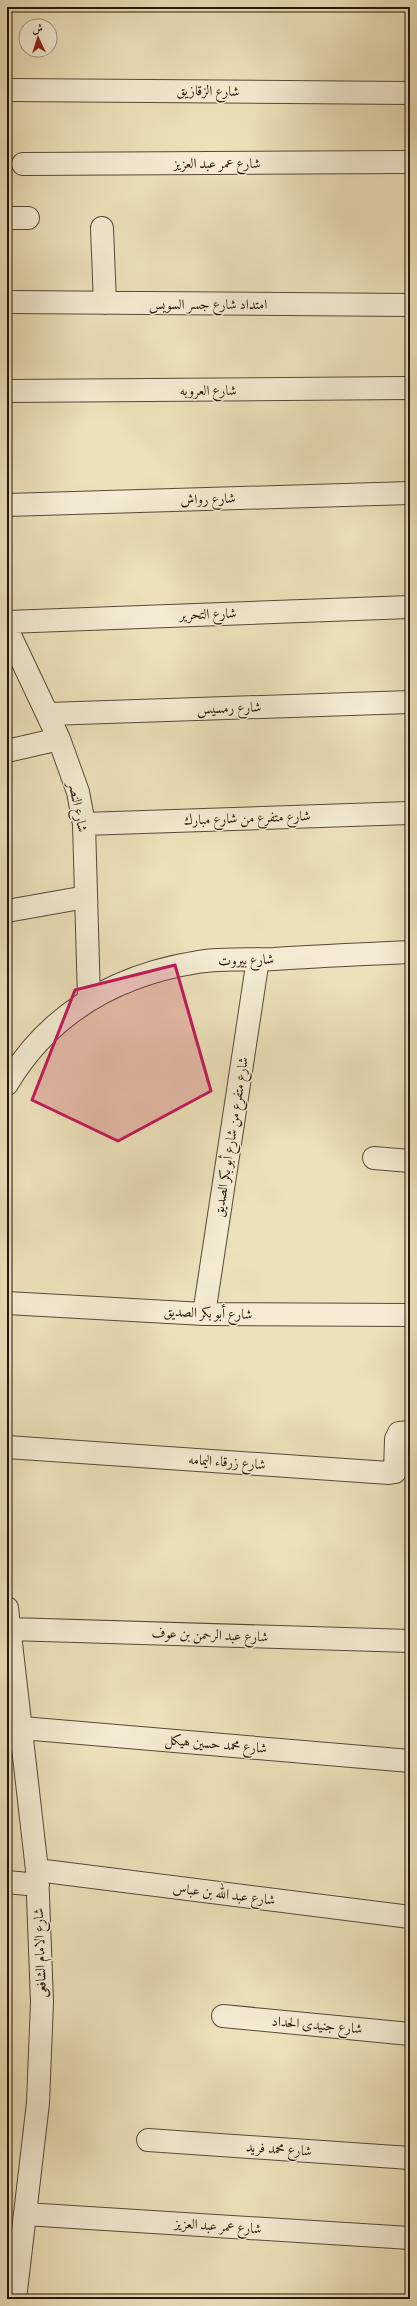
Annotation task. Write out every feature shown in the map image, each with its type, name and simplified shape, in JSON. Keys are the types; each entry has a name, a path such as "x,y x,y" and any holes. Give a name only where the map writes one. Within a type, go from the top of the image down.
{"street":[{"name":"شارع الزقازيق","path":"7,90 410,93"},
{"name":"شارع عمر عبد العزيز","path":"23,164 410,162"},
{"path":"7,218 28,218"},
{"path":"102,228 105,303"},
{"name":"امتداد شارع جسر السويس","path":"7,302 410,305"},
{"name":"شارع العروبه","path":"7,392 410,388"},
{"name":"شارع رواش","path":"7,505 410,493"},
{"name":"شارع التحرير","path":"8,630 410,607"},
{"name":"شارع النصر","path":"8,630 60,739 78,792 84,824 89,999"},
{"name":"شارع رمسيس","path":"48,714 410,702"},
{"path":"7,751 60,739"},
{"name":"شارع متفرع من شارع مبارك","path":"84,824 410,813"},
{"path":"7,911 86,897"},
{"name":"شارع بيروت","path":"89,999 150,973 199,962 410,952"},
{"name":"شارع متفرع من شارع أبو بكر الصديق","path":"204,1314 258,959"},
{"path":"7,1084 20,1062 51,1027 89,999"},
{"path":"374,1158 410,1161"},
{"name":"شارع أبو بكر الصديق","path":"7,1303 204,1314 410,1315"},
{"name":"شارع زرقاء اليمامه","path":"7,1447 389,1473 395,1472 397,1465 396,1439 399,1433 410,1432"},
{"name":"شارع الامام الشافعى","path":"7,1608 22,1728 38,1878 42,2002 38,2103 15,2299"},
{"name":"شارع عبد الرحمن بن عوف","path":"10,1629 410,1641"},
{"name":"شارع محمد حسين هيكل","path":"22,1728 410,1761"},
{"name":"شارع عبد الله بن عباس","path":"7,1882 38,1878 410,1917"},
{"name":"شارع جنيدى الحداد","path":"223,2016 410,2034"},
{"name":"شارع محمد فريد","path":"148,2140 410,2158"},
{"name":"شارع عمر عبد العزيز","path":"25,2214 410,2238"}],"highlighted area":[{"path":"175,965 211,1091 118,1141 32,1100 75,990"}]}
